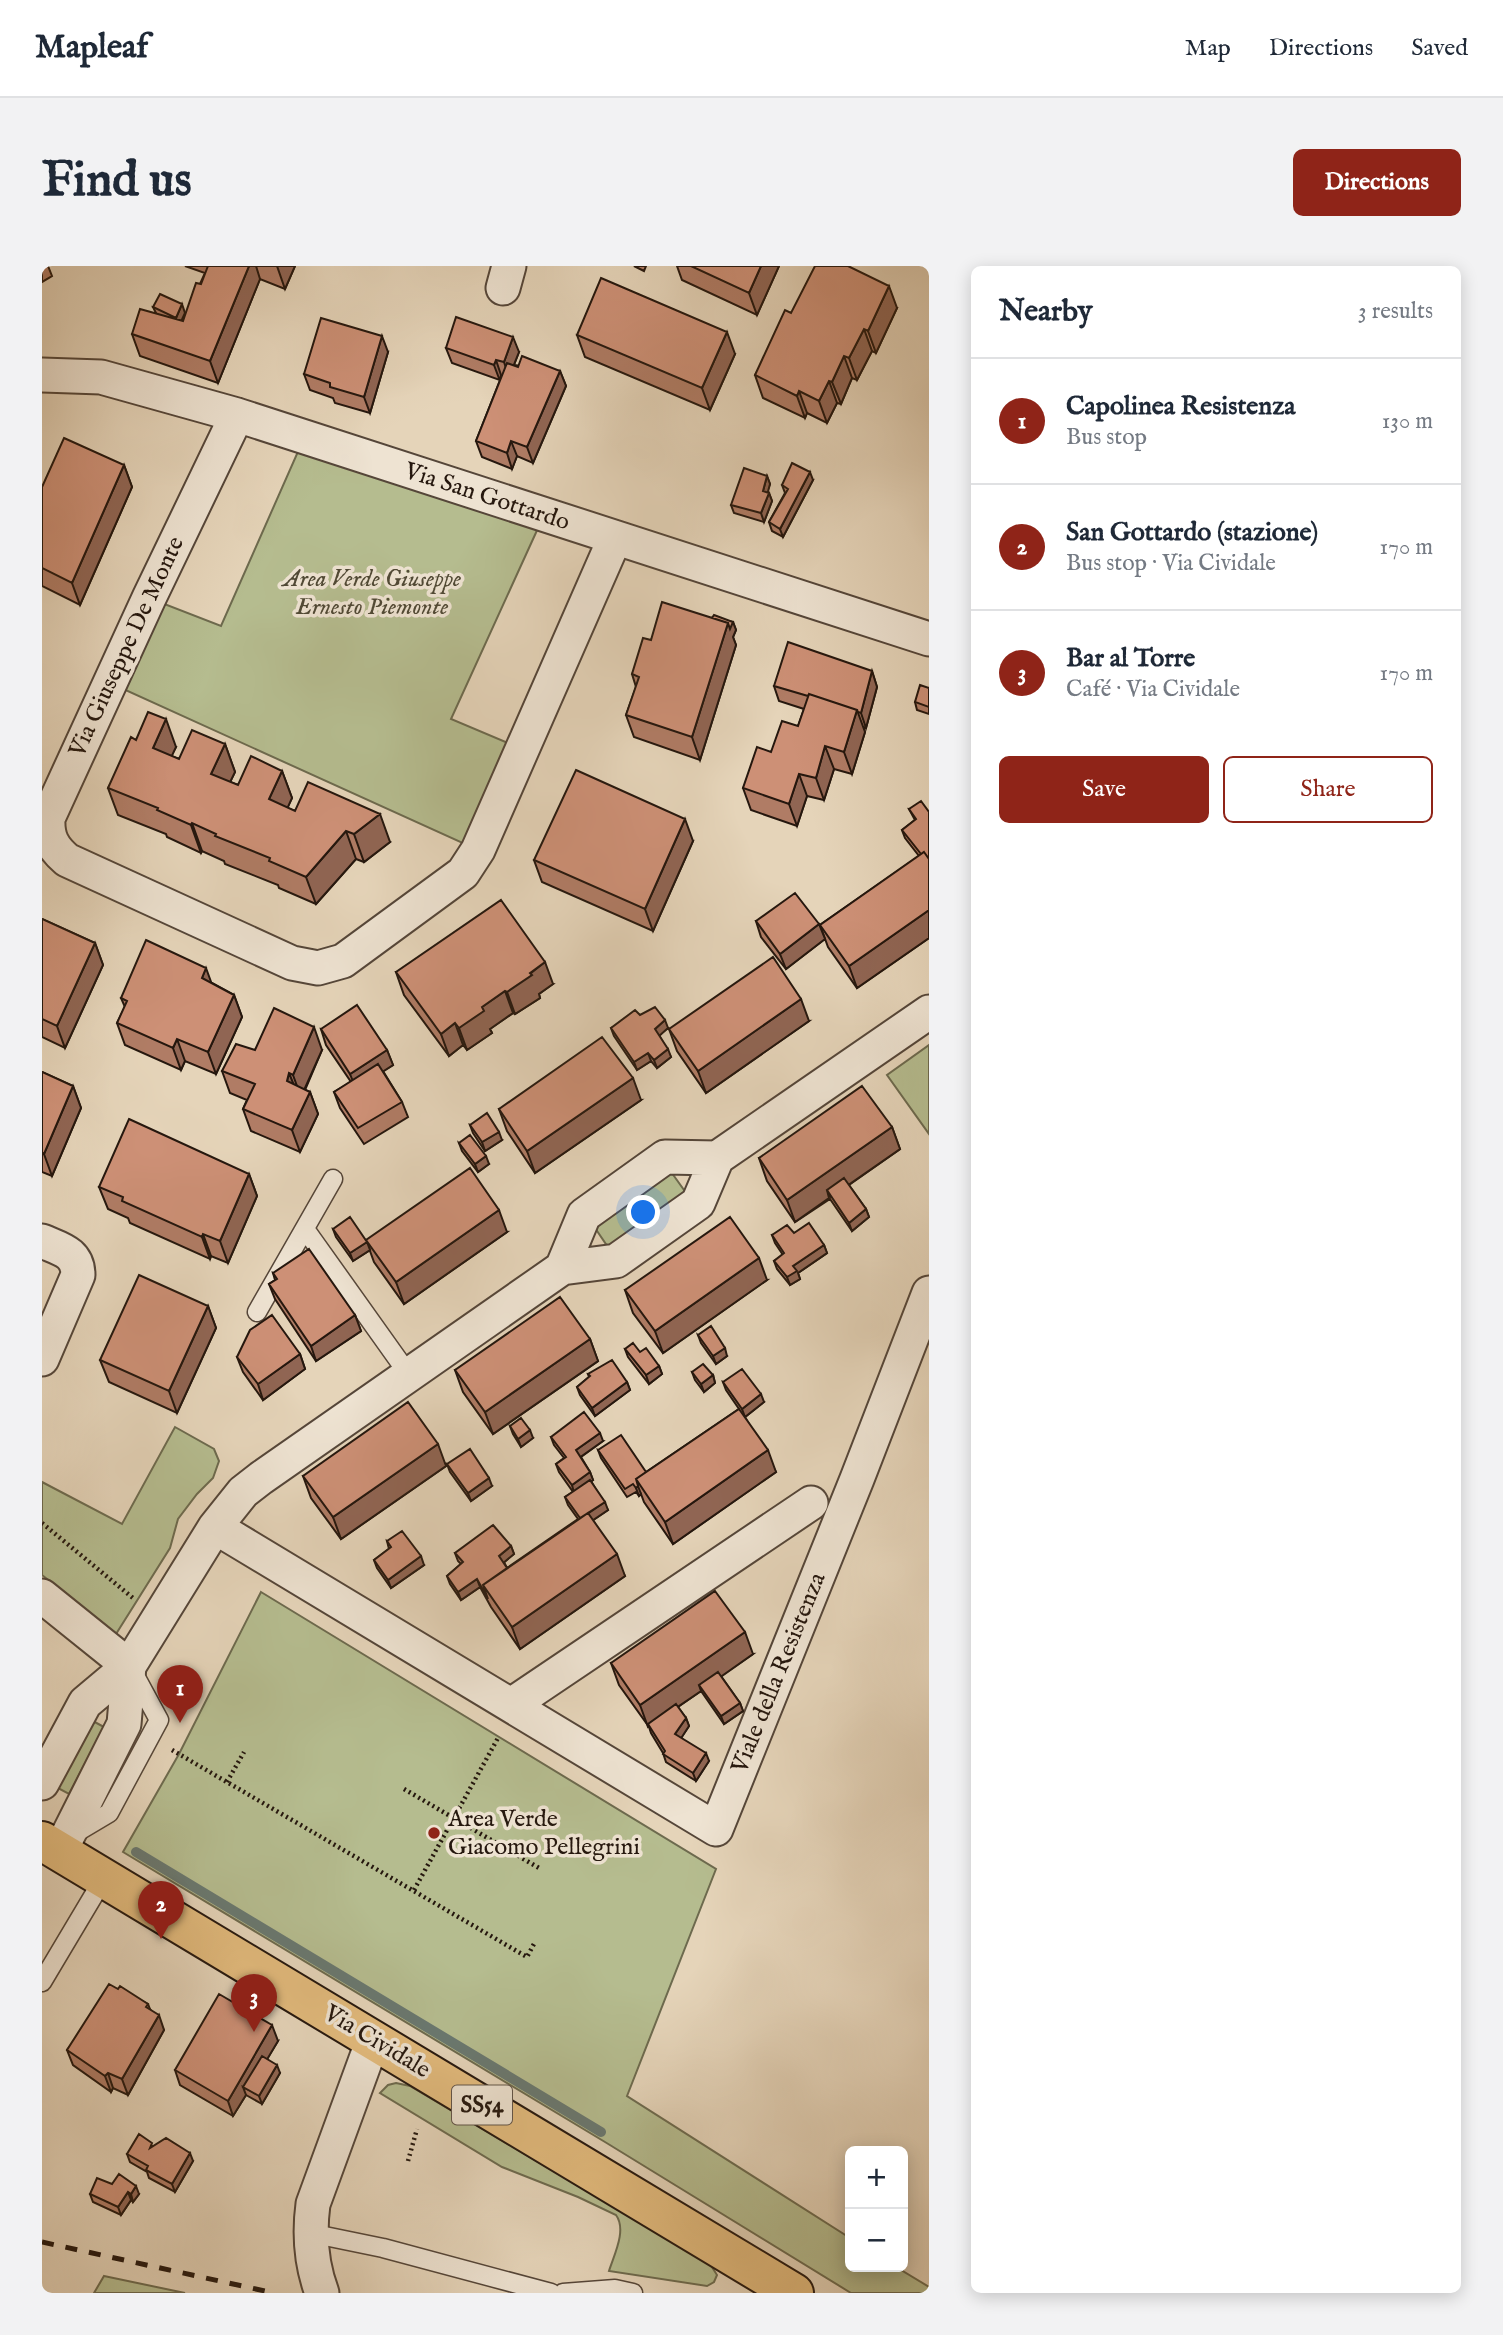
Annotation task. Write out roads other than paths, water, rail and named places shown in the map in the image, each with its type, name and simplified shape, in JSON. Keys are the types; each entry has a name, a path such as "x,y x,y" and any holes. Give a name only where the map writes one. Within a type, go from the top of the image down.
{"main road":[{"name":"Via Cividale","path":"56,1844 104,1878 373,2039 770,2287"}],"street":[{"name":"Via San Gottardo","path":"42,375 101,377 237,415 929,639"},
{"name":"Via Giuseppe De Monte","path":"237,415 48,818 46,840 67,860 292,963 318,968 343,961 463,873 478,850 615,538"},
{"path":"42,1783 85,1703 129,1666 215,1527 243,1492 562,1268 616,1261 698,1203 717,1158 929,1012"},
{"path":"562,1268 584,1215 624,1186 665,1157 717,1158"},
{"path":"42,1241 70,1253 74,1257 78,1275 42,1359"},
{"name":"Viale della Resistenza","path":"215,1527 716,1829 929,1293"},
{"path":"511,1705 811,1503"},
{"path":"42,1596 129,1666"},
{"path":"56,1844 124,1724 129,1666"},
{"path":"322,2293 314,2271 310,2233 313,2204 373,2039"}],"lane":[{"path":"257,1312 333,1179"},
{"path":"305,1229 408,1375"},
{"path":"56,1844 110,1812 159,1720 129,1666"},
{"path":"42,1982 104,1878"},
{"path":"310,2233 383,2248 551,2293"},
{"path":"563,2293 615,2289 633,2293"}],"waterway":[{"path":"136,1852 601,2132"}],"railway":[{"path":"42,2242 274,2293"}],"place":[{"name":"Capolinea Resistenza","path":"180,1723"},
{"name":"Area Verde Giacomo Pellegrini","path":"434,1833"},
{"name":"San Gottardo (stazione)","path":"161,1939"},
{"name":"Bar al Torre","path":"254,2032"}],"park label":[{"name":"Area Verde Giuseppe Ernesto Piemonte","path":"372,593"}]}
